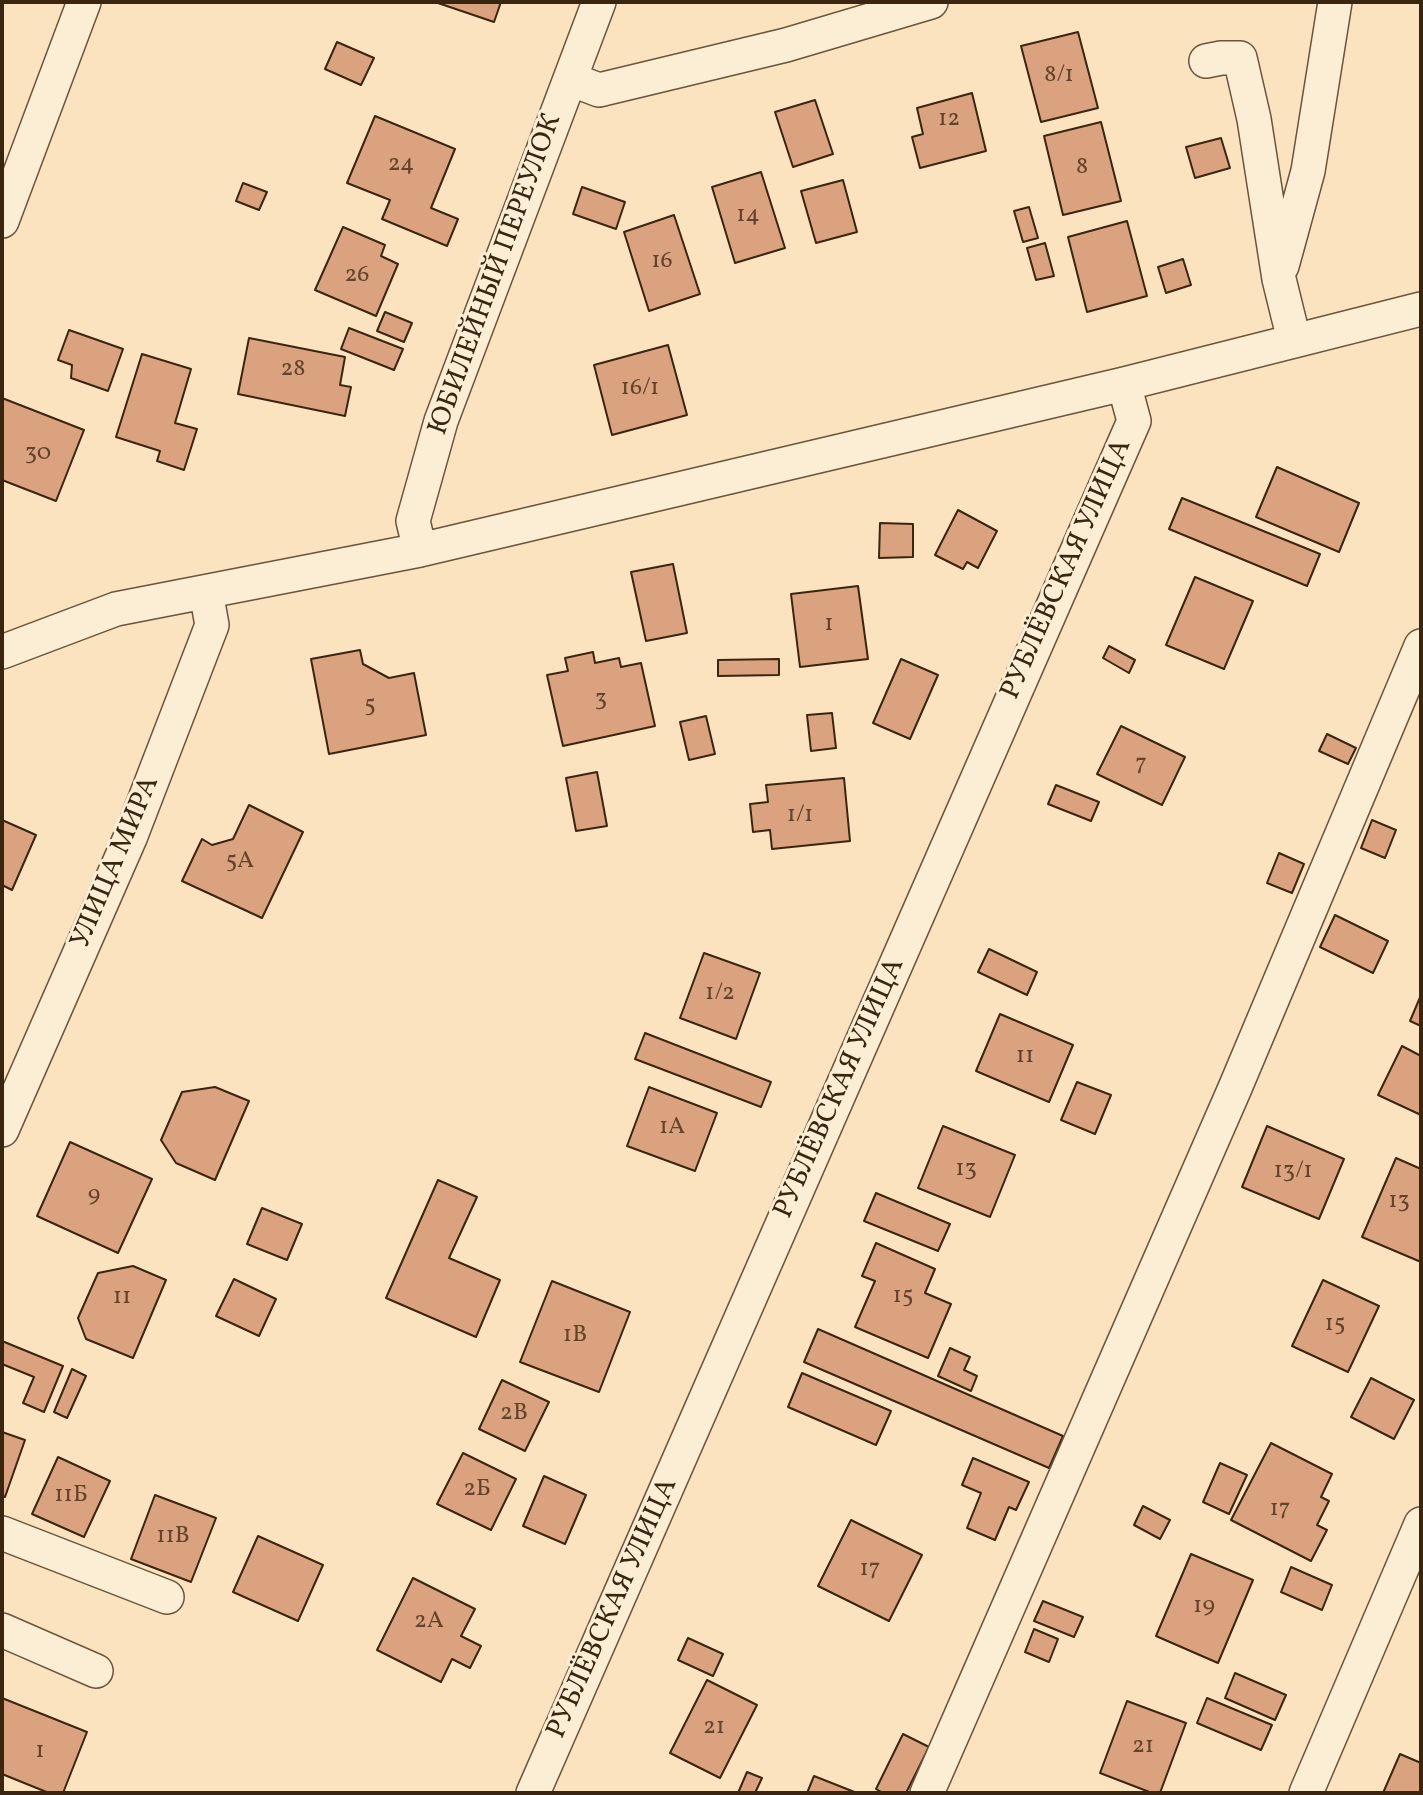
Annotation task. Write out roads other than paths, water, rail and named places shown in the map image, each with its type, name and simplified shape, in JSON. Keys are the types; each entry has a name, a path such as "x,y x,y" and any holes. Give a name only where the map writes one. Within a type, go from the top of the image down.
{"street":[{"path":"2,221 84,2"},
{"name":"ЮБИЛЕЙНЫЙ ПЕРЕУЛОК","path":"420,551 412,521 441,421 599,2"},
{"path":"570,79 599,90 786,45 931,2"},
{"path":"1279,279 1308,171 1335,2"},
{"path":"1206,61 1240,58 1254,119 1279,279 1294,340"},
{"path":"2,652 116,610 420,551 1124,384 1421,309"},
{"name":"РУБЛЁВСКАЯ УЛИЦА","path":"533,1793 1134,421 1124,384"},
{"name":"УЛИЦА МИРА","path":"2,1130 130,838 212,625 206,592"},
{"path":"928,1793 1240,1075 1421,646"},
{"path":"1306,1793 1421,1524"},
{"path":"2,1533 167,1597"},
{"path":"2,1630 96,1671"}]}
